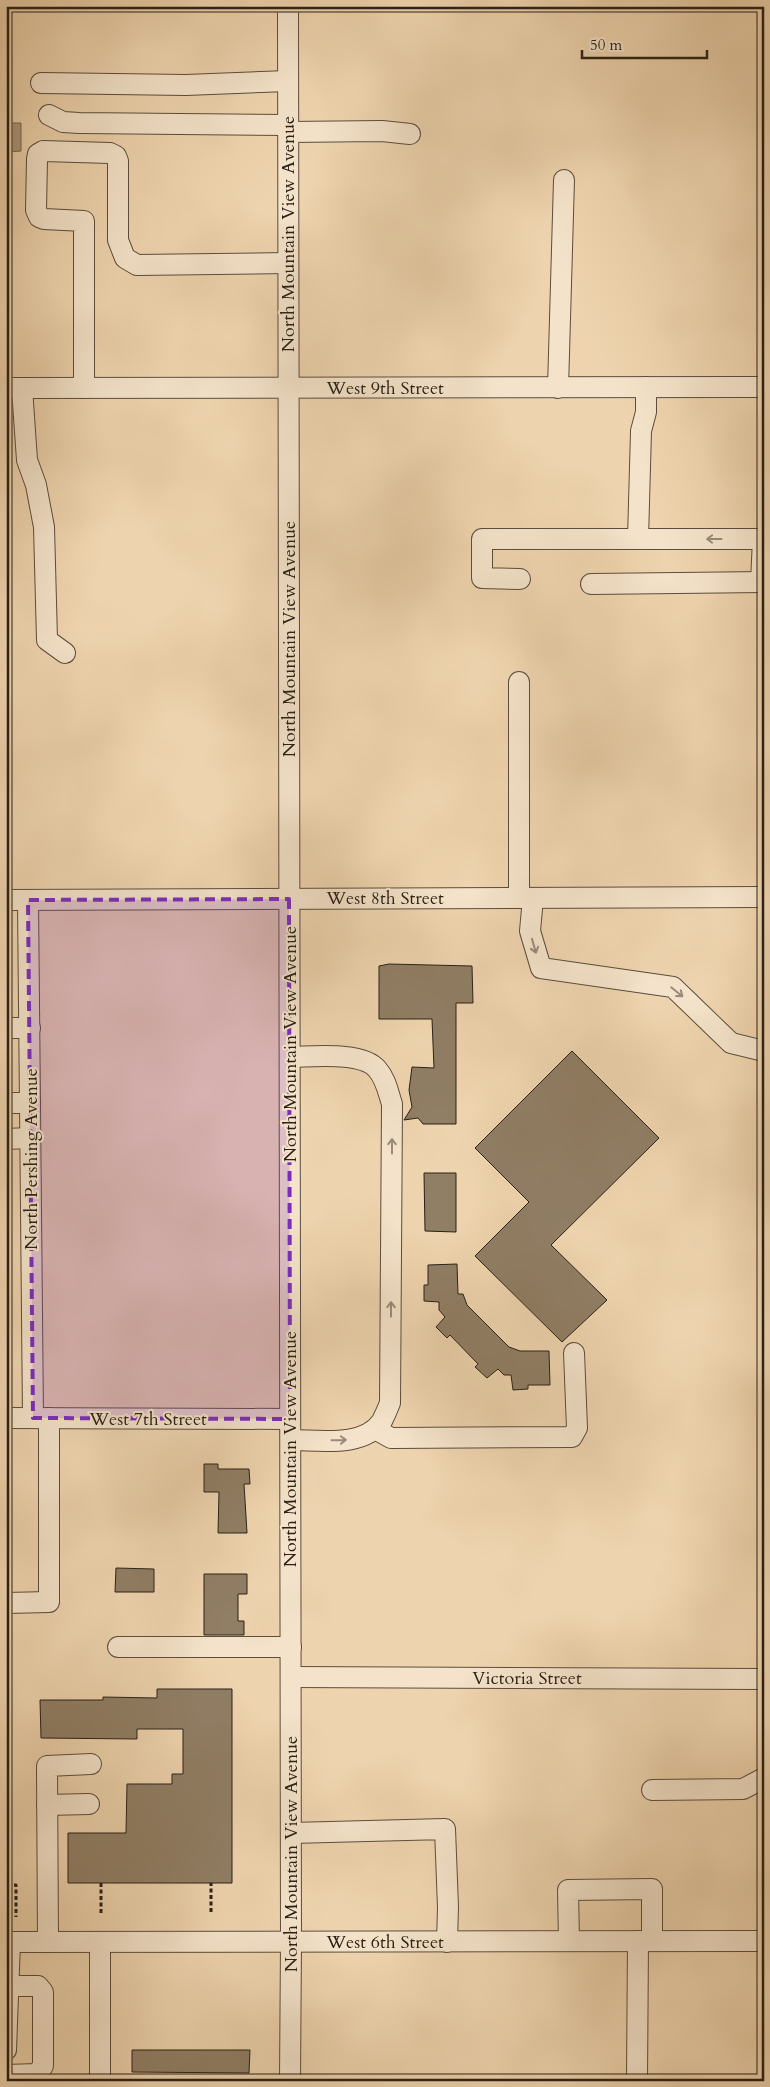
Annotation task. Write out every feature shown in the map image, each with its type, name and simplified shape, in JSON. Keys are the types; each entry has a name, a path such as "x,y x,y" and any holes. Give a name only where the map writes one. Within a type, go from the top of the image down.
{"street":[{"name":"North Mountain View Avenue","path":"288,6 292,1942 290,2081"},
{"path":"41,83 186,85 288,81"},
{"path":"49,116 63,122 80,123 382,131 410,134"},
{"path":"116,221 44,219 39,217 36,210 38,154 43,151 110,152 116,156 118,161 116,221 118,240 125,258 137,265 288,263"},
{"path":"558,388 564,180"},
{"path":"84,221 84,388"},
{"path":"14,388 26,460 36,485 44,527 47,640 65,653"},
{"name":"West 9th Street","path":"14,388 764,388"},
{"path":"646,388 646,412 641,431 647,539"},
{"path":"520,579 482,578 482,539 763,539 762,582 591,584"},
{"path":"519,682 526,898 530,931 541,968 673,987 731,1043 764,1051"},
{"name":"West 8th Street","path":"6,900 764,897"},
{"name":"North Pershing Avenue","path":"6,1603 49,1602 30,1138 28,900"},
{"path":"6,1028 30,1028"},
{"path":"290,1057 350,1057 363,1061 376,1067 386,1084 392,1104 390,1403 382,1421 366,1435 351,1439 290,1440"},
{"path":"6,1103 30,1103"},
{"path":"6,1139 30,1138"},
{"path":"374,1428 391,1438 572,1437 577,1428 574,1353"},
{"name":"West 7th Street","path":"6,1418 290,1418"},
{"path":"118,1647 291,1647"},
{"name":"Victoria Street","path":"291,1677 764,1679"},
{"path":"48,1942 47,1766 91,1764"},
{"path":"652,1790 744,1789 764,1778"},
{"path":"47,1805 89,1804"},
{"path":"291,1833 445,1830 448,1907 447,1942"},
{"path":"569,1941 568,1890 652,1889 645,1941 637,2081"},
{"name":"West 6th Street","path":"8,1942 764,1941"},
{"path":"6,2050 9,1986 8,1942"},
{"path":"100,1942 100,2075"},
{"path":"6,2075 37,2074 43,2066 43,1992 38,1986 9,1986"}],"path":[{"path":"101,1883 101,1913"},
{"path":"211,1883 211,1912"},
{"path":"14,1885 16,1885 16,1917"}],"highlighted area":[{"path":"289,899 290,1419 33,1418 28,900"}],"shaded area":[{"path":"9,123 21,123 21,151 9,152"}],"building":[{"path":"389,964 472,966 473,1003 456,1003 456,1124 423,1124 418,1118 404,1120 412,1107 409,1090 412,1067 434,1068 432,1019 379,1019 379,966"},
{"path":"572,1051 659,1138 551,1245 607,1300 562,1342 475,1256 529,1202 475,1148"},
{"path":"424,1173 456,1173 456,1232 425,1231"},
{"path":"457,1264 458,1294 463,1294 467,1305 509,1347 520,1351 549,1351 550,1385 528,1385 528,1389 513,1390 511,1375 504,1375 498,1369 487,1378 475,1367 478,1364 450,1335 447,1338 436,1327 445,1317 439,1310 439,1302 424,1301 424,1285 428,1285 428,1265"},
{"path":"204,1464 218,1464 218,1469 249,1469 250,1484 244,1484 247,1533 218,1533 219,1492 204,1492"},
{"path":"116,1568 154,1569 154,1592 115,1592"},
{"path":"204,1574 247,1574 247,1594 238,1594 238,1621 244,1621 244,1635 204,1635"},
{"path":"157,1689 232,1689 232,1883 68,1883 68,1833 126,1833 127,1784 172,1784 172,1774 183,1774 183,1729 137,1729 137,1739 41,1738 40,1700 103,1700 103,1697 157,1698"},
{"path":"132,2050 250,2050 249,2073 132,2072"}]}
